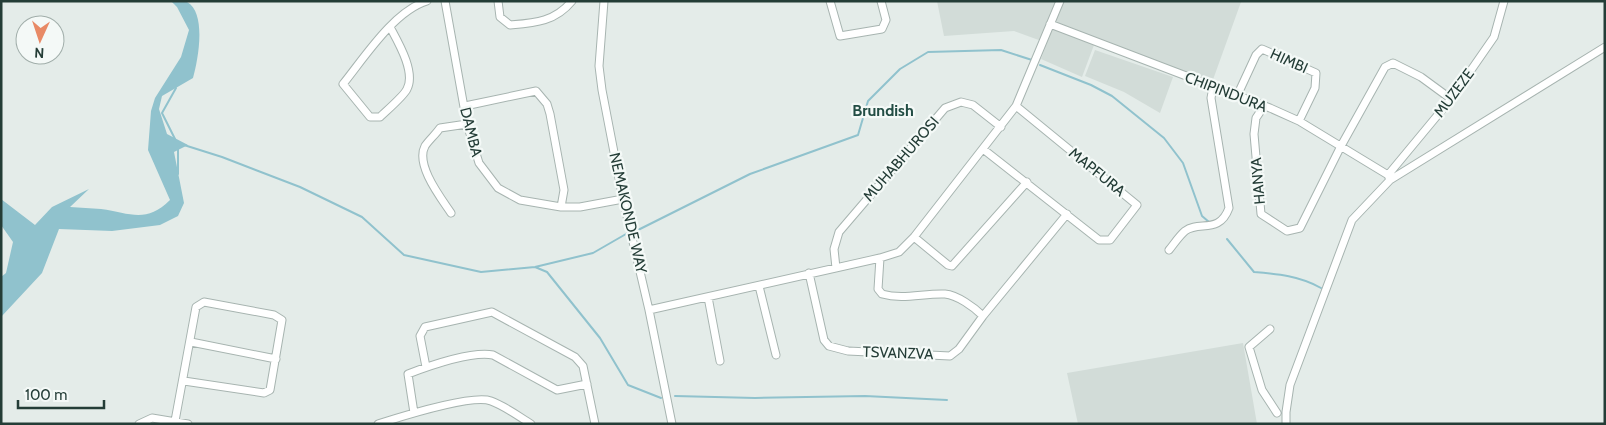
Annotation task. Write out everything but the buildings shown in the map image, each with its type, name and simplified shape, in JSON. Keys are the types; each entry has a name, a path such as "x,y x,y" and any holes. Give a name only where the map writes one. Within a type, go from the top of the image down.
{"street":[{"path":"390,27 404,53 409,75 407,89 380,117 370,117 343,84 390,27 417,4 427,1"},
{"name":"DAMBA","path":"445,1 468,124 478,163 498,188 520,200 560,207 580,207 623,199"},
{"path":"498,1 500,17 510,25 540,22 556,16 566,9 572,1"},
{"name":"NEMAKONDE WAY","path":"604,1 599,66 602,90 623,199 649,310 672,424"},
{"path":"830,1 840,36 882,29 886,20 881,1"},
{"path":"649,310 880,258 899,252 914,237 1016,106 1060,1"},
{"name":"MUZEZE","path":"1389,178 1451,99 1494,37 1504,1"},
{"name":"CHIPINDURA","path":"1050,24 1299,121 1389,178"},
{"path":"1286,424 1290,385 1352,220 1389,178 1605,47"},
{"name":"HIMBI","path":"1237,96 1256,55 1262,49 1316,73 1315,88 1299,121"},
{"path":"1341,146 1385,67 1393,63 1421,77 1451,99"},
{"path":"1169,250 1186,230 1216,225 1226,217 1229,208 1211,98 1213,87"},
{"path":"465,106 536,91 547,104 550,114 564,190 560,207"},
{"name":"MUHABHUROSI","path":"836,268 834,250 839,232 945,108 961,102 973,105 1001,127"},
{"name":"MAPFURA","path":"983,149 1098,240 1110,240 1137,205 1016,106"},
{"name":"HANYA","path":"1264,106 1256,118 1254,134 1261,214 1287,231 1300,228 1341,146"},
{"path":"451,214 430,181 422,158 425,147 440,128 468,124"},
{"path":"914,237 948,265 952,266 1026,182"},
{"name":"TSVANZVA","path":"809,273 824,340 829,346 848,351 950,356 959,348 982,316 1067,214"},
{"path":"880,258 878,289 882,294 894,298 947,294 973,306 982,316"},
{"path":"759,286 776,355"},
{"path":"708,297 720,360"},
{"path":"176,421 196,307 204,302 274,314 282,320 270,390 264,393 184,381"},
{"path":"426,367 420,336 425,327 492,312 575,357 583,366 595,424"},
{"path":"1270,328 1249,347 1262,390 1277,413"},
{"path":"191,342 276,359"},
{"path":"414,413 408,374 426,367 482,354 493,356 557,390 587,384"},
{"path":"378,424 473,399 490,400 531,424"},
{"path":"139,424 152,418 188,424"}],"shaded area":[{"path":"937,1 1241,2 1210,88 1094,45 1082,77 1041,59 1047,43 1014,31 944,36"},
{"path":"1095,50 1173,77 1160,113 1124,92 1085,76"},
{"path":"1243,343 1257,424 1078,424 1067,373"}],"water":[{"path":"171,1 187,2 197,16 199,26 199,49 193,78 162,96 159,109 167,134 188,145 174,152 184,203 178,216 160,225 112,231 59,229 42,273 1,317 1,277 6,273 13,242 1,225 1,199 35,225 52,207 89,189 70,207 101,209 137,215 153,212 170,200 148,150 151,111 155,98 181,57 189,30 177,7"}],"waterway":[{"path":"636,231 750,174 858,135 868,101 900,69 928,52 1001,50 1032,60"},
{"path":"1040,65 1091,85 1112,96 1164,138 1183,163 1202,216 1209,222"},
{"path":"175,139 162,113 176,88"},
{"path":"184,145 222,157 300,187 362,217 404,255 481,272 535,267 593,253 626,234"},
{"path":"178,148 178,174"},
{"path":"1227,239 1254,272 1297,278 1321,288"},
{"path":"535,267 547,272 600,338 628,385 661,398"},
{"path":"675,396 755,398 865,396 947,400"}],"district":[{"name":"Brundish","path":"883,110"}]}
